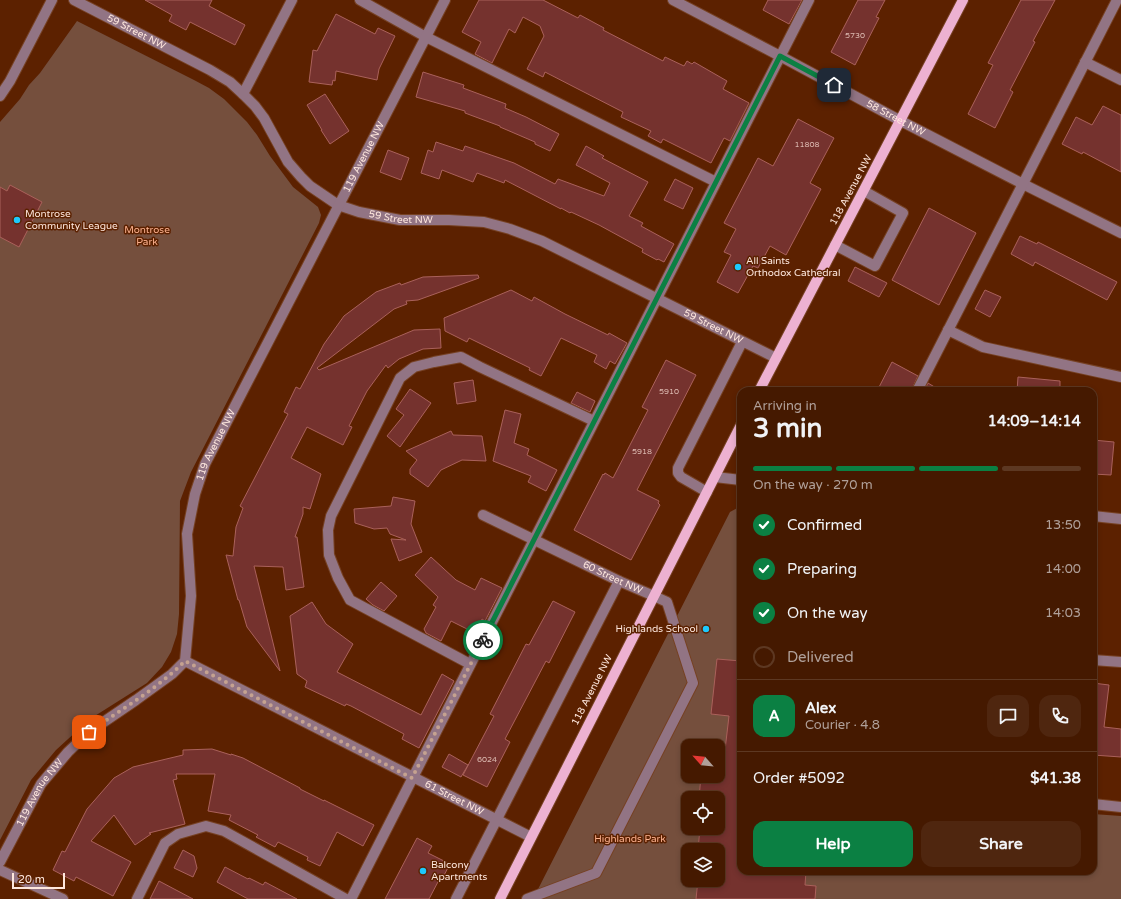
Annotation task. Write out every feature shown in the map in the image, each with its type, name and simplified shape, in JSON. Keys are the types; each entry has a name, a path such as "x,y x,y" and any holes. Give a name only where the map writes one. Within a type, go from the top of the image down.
{"main road":[{"name":"118 Avenue NW","path":"761,387 963,0"},
{"name":"118 Avenue NW","path":"500,899 737,434"}],"street":[{"path":"0,96 10,81 52,0"},
{"name":"59 Street NW","path":"74,0 210,70 230,82 255,106 264,118 293,169 310,186 338,205 359,212 400,220 484,222 510,229 542,241 776,358"},
{"path":"243,94 292,0"},
{"path":"360,0 426,37 716,182"},
{"name":"119 Avenue NW","path":"0,862 41,784 68,752 89,732 172,674 185,661 191,596 187,534 195,494 205,464 445,0"},
{"name":"58 Street NW","path":"673,0 901,121 1023,184 1121,232"},
{"path":"351,899 809,0"},
{"path":"918,387 1117,0"},
{"path":"1085,62 1121,80"},
{"path":"835,245 875,266 889,240 903,213 864,191"},
{"path":"948,330 982,347 1121,377"},
{"path":"707,492 681,477 678,474 678,468 742,342"},
{"path":"470,664 350,600 338,578 329,555 328,530 331,516 400,378 414,367 461,357 594,421"},
{"path":"715,477 737,480"},
{"name":"60 Street NW","path":"483,515 619,581 667,602 693,683 596,873 526,899"},
{"path":"1097,516 1121,519"},
{"path":"456,899 619,581"},
{"path":"1097,660 1121,662"},
{"name":"61 Street NW","path":"185,661 412,778 531,837"},
{"path":"1097,804 1121,807"},
{"path":"137,899 165,843 178,834 206,826 224,831 346,899"},
{"path":"0,870 63,899"}],"green space":[{"name":"Montrose Park","path":"77,21 194,80 209,88 224,99 247,122 293,187 318,207 321,215 319,223 191,472 180,501 179,614 177,634 171,652 162,667 147,683 90,719 56,750 31,780 0,840 0,122 40,73"},
{"name":"Highlands Park","path":"737,508 737,875 1097,875 1097,814 1121,816 1121,899 533,899 730,512"}],"building":[{"path":"145,0 212,0 209,6 245,25 235,45 190,22 186,30 169,21 172,15"},
{"path":"479,0 543,0 578,18 580,15 604,28 603,30 663,61 665,57 684,66 687,61 692,64 694,62 727,81 723,89 749,103 730,141 724,138 711,163 663,139 661,143 648,136 651,131 621,117 623,112 545,72 543,77 527,69 544,36 540,26 523,17 515,33 509,29 492,63 475,54 481,42 462,32"},
{"path":"768,0 802,0 789,24 763,10"},
{"path":"858,0 885,0 876,17 879,18 855,65 831,52"},
{"path":"1021,0 1055,0 1033,41 1035,42 1010,90 1013,92 995,128 968,114 993,65 988,63"},
{"path":"336,14 375,34 378,28 395,36 379,69 377,80 336,71 335,81 333,80 332,85 309,82 313,50 317,51"},
{"path":"423,72 464,85 463,88 506,104 505,108 559,134 550,151 535,144 535,142 500,126 465,113 465,111 416,97"},
{"path":"325,94 349,131 330,144 307,105"},
{"path":"1103,106 1121,115 1121,172 1083,152 1082,154 1062,144 1076,117 1092,125"},
{"path":"798,119 834,138 810,183 821,189 786,255 770,246 758,268 753,266 738,293 717,282 731,255 724,252 736,229 724,223 758,158 773,166"},
{"path":"436,142 463,151 465,146 514,163 555,184 558,179 604,196 610,183 576,165 586,146 604,156 602,158 648,182 629,216 643,223 641,226 674,244 664,262 642,252 643,249 599,225 561,209 505,180 504,183 477,173 473,182 442,170 439,179 421,173 428,150 433,152"},
{"path":"388,150 409,158 401,180 380,172"},
{"path":"675,179 693,188 683,209 664,200"},
{"name":"Montrose Community League","path":"10,185 42,202 19,247 0,237 0,187 7,191"},
{"path":"929,208 976,233 939,305 892,280"},
{"path":"1020,236 1037,244 1038,242 1117,282 1107,300 1035,262 1033,266 1011,254"},
{"path":"855,267 887,283 879,297 848,281"},
{"path":"478,275 479,278 418,300 406,301 407,304 394,309 317,368 319,370 414,330 440,329 441,348 423,349 399,359 388,368 386,365 367,391 349,426 352,427 343,445 307,427 291,458 321,474 310,509 303,507 303,514 295,537 297,537 304,587 286,590 283,567 254,566 280,671 247,627 226,555 233,556 236,527 243,508 240,506 288,414 284,412 296,387 300,389 324,344 344,316 376,292 400,283 401,285 423,277"},
{"path":"511,290 532,301 534,297 565,314 608,335 609,333 627,343 615,364 610,361 606,369 594,362 597,355 561,338 541,376 529,370 530,368 469,338 467,342 445,331 444,318"},
{"path":"985,290 1001,297 990,317 975,309"},
{"path":"666,360 696,375 637,490 659,501 658,503 660,505 631,560 574,530 603,474 604,475 605,473 613,478 648,410 642,407"},
{"path":"892,362 918,376 913,387 879,387"},
{"path":"1018,377 1060,381 1060,387 1017,387"},
{"path":"473,380 476,401 457,404 454,383"},
{"path":"928,383 934,387 926,387"},
{"path":"410,389 431,403 400,447 387,436 404,415 396,409"},
{"path":"577,392 595,401 590,412 571,403"},
{"path":"505,410 521,414 514,443 529,449 527,455 557,470 546,491 528,482 531,476 493,461"},
{"path":"451,431 453,435 482,436 486,461 462,460 441,470 428,487 410,474 410,469 417,460 406,451"},
{"path":"1097,440 1114,442 1111,475 1097,474"},
{"path":"393,497 415,501 411,524 422,552 399,561 391,539 406,540 390,534 387,528 374,529 355,523 354,509 391,506"},
{"path":"431,557 456,580 475,590 481,578 502,588 485,621 482,619 475,633 451,621 441,641 426,633 424,629 436,607 433,605 438,597 415,575"},
{"path":"381,582 397,596 384,611 366,599"},
{"path":"553,601 575,612 549,663 546,661 505,739 510,742 487,787 463,775 494,716 490,714 526,644 529,645"},
{"path":"312,602 326,624 353,644 337,672 421,715 442,674 454,681 419,748 402,739 404,734 351,706 346,704 345,706 305,687 307,681 297,674 290,616"},
{"path":"717,659 737,661 737,875 806,875 805,885 816,886 815,899 696,899 697,887 725,887 725,843 699,843 699,835 725,835 725,791 700,791 700,783 725,783 725,750 729,716 711,714"},
{"path":"1097,684 1109,685 1104,727 1121,729 1121,757 1097,755"},
{"path":"212,749 243,758 300,789 374,825 363,846 337,832 320,866 307,860 308,857 278,842 275,847 256,837 258,835 229,820 231,815 208,811 215,774 176,774 177,779 173,780 185,824 149,833 151,834 135,845 114,815 91,841 131,862 113,896 76,877 74,881 53,870 62,851 65,852 87,809 114,778 133,767 183,755 183,750"},
{"path":"449,754 468,765 461,777 442,767"},
{"name":"Balcony Apartments","path":"417,838 432,846 428,853 450,864 442,879 440,878 429,899 385,899"},
{"path":"183,850 194,856 197,868 193,877 174,868"},
{"path":"225,867 263,885 265,882 297,899 248,899 217,882"},
{"path":"159,881 193,899 150,899"}],"way so far":[{"path":"89,732 172,674 185,661 412,778 483,640"}],"place":[{"name":"Montrose Community League","path":"17,220"},
{"name":"All Saints Orthodox Cathedral","path":"738,267"},
{"name":"Highlands School","path":"706,629"},
{"name":"Balcony Apartments","path":"423,871"}],"route":[{"path":"483,640 780,56 834,85"}]}
